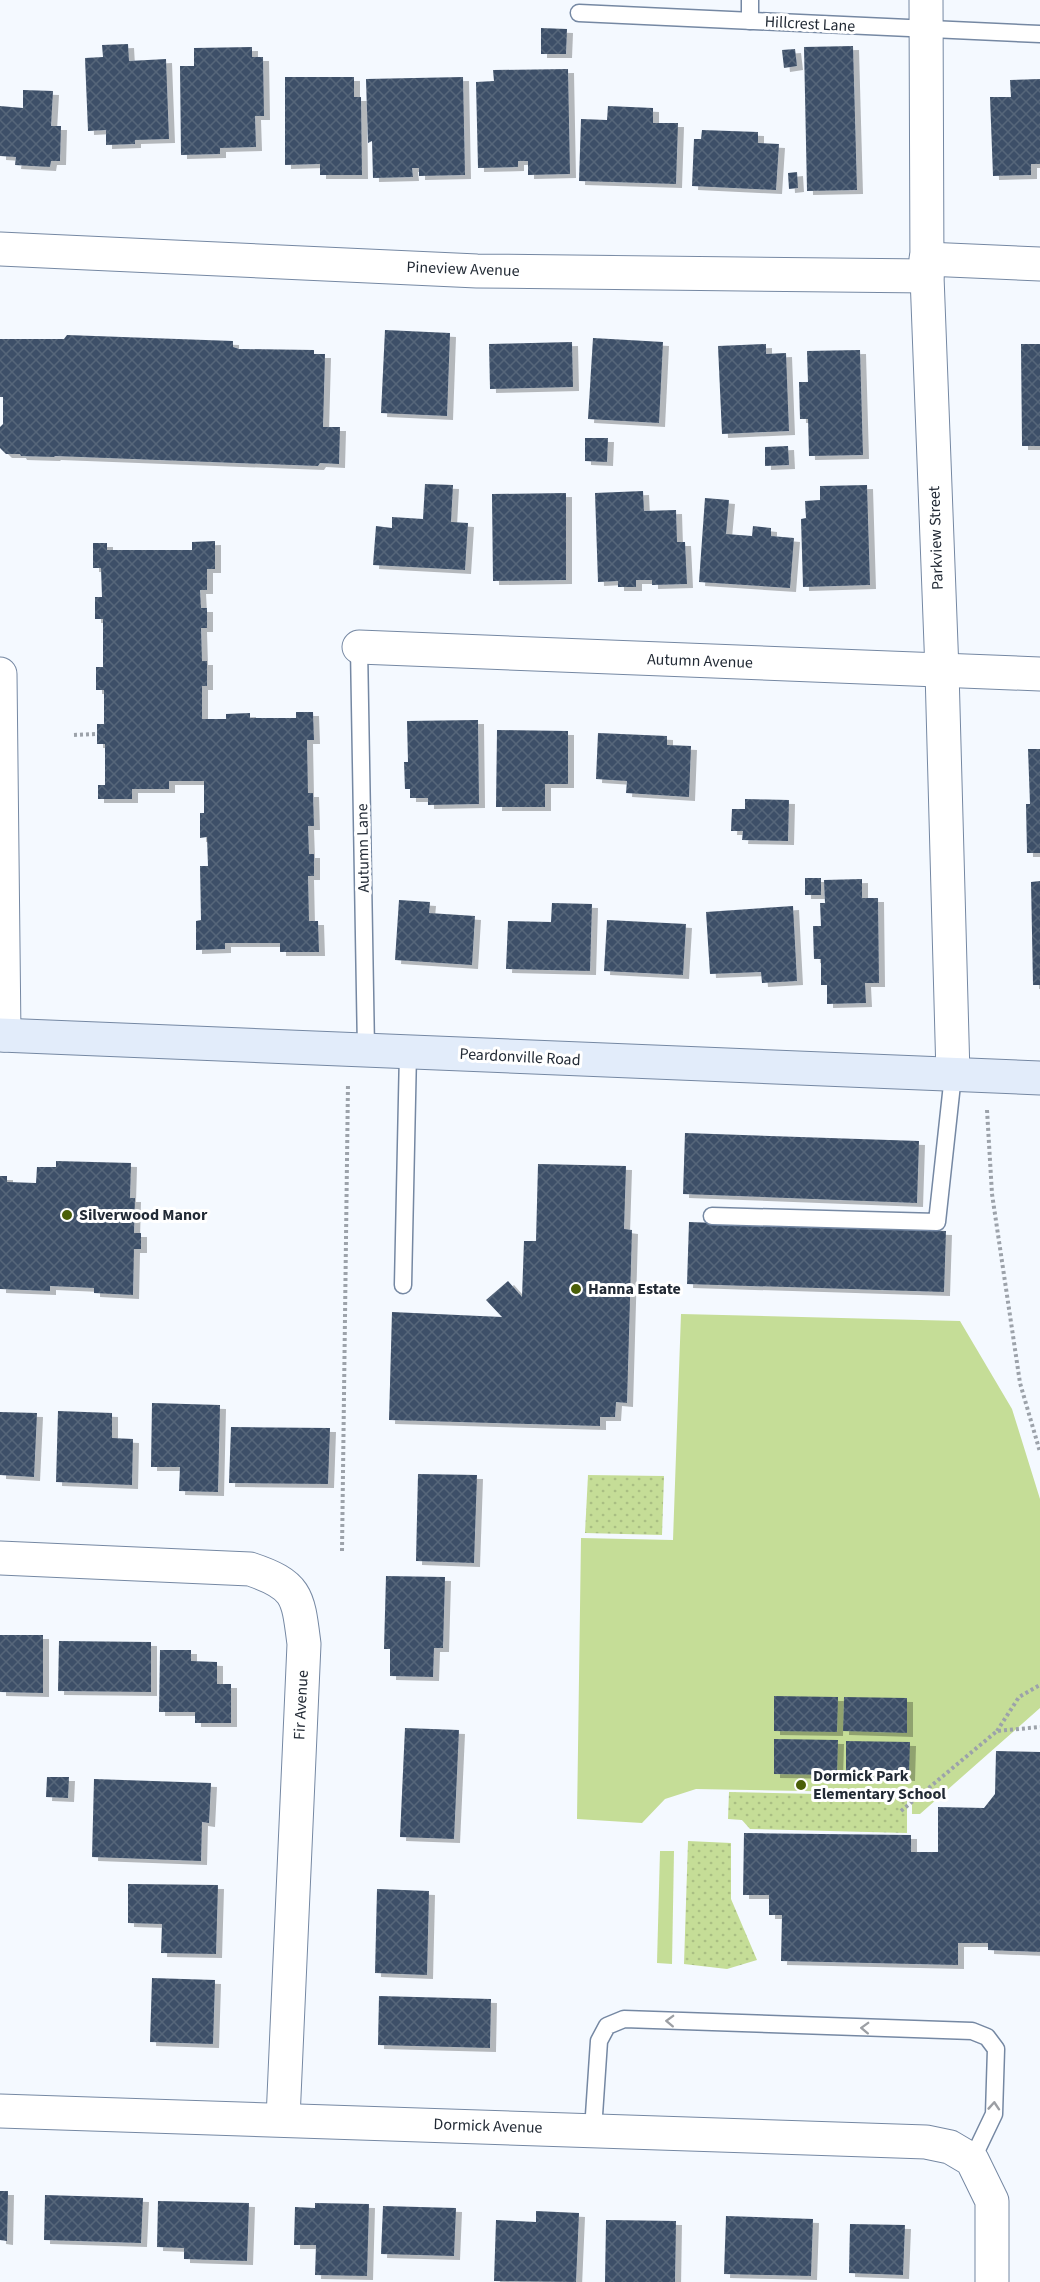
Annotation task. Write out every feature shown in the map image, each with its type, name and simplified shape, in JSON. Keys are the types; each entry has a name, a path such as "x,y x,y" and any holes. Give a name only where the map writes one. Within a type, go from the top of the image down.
{"main road":[{"name":"Peardonville Road","path":"2,1035 1040,1078"}],"street":[{"name":"Parkview Street","path":"926,15 926,267 942,671 969,1076"},
{"name":"Pineview Avenue","path":"0,249 477,271 1040,264"},
{"name":"Autumn Avenue","path":"359,647 1040,674"},
{"path":"0,674 2,1035"},
{"name":"Fir Avenue","path":"0,1558 250,1569 276,1578 292,1591 300,1610 304,1644 283,2120"},
{"name":"Dormick Avenue","path":"0,2111 926,2142 950,2147 972,2160"},
{"path":"972,2160 992,2201 992,2282"}],"lane":[{"path":"750,0 750,21"},
{"name":"Hillcrest Lane","path":"579,13 750,21 926,15 1040,34"},
{"name":"Autumn Lane","path":"357,1049 359,647"},
{"path":"403,1285 408,1052"},
{"path":"711,1216 937,1222 969,1076"},
{"path":"593,2130 599,2041 607,2026 624,2019 972,2031 987,2037 996,2049 994,2114 972,2160"}],"path":[{"path":"74,735 97,734"},
{"path":"342,1551 357,1049"},
{"path":"969,1076 992,1194 1020,1383 1040,1452"},
{"path":"901,1811 997,1731 1019,1697 1040,1685"},
{"path":"997,1731 1040,1727"}],"green space":[{"path":"681,1314 960,1321 1012,1409 1040,1499 1040,1708 920,1814 912,1814 912,1793 696,1789 665,1799 642,1823 577,1819 581,1538 673,1540"},
{"path":"588,1475 664,1476 662,1535 585,1533"},
{"path":"729,1792 907,1796 907,1833 750,1829 742,1820 728,1819"},
{"path":"688,1841 731,1843 731,1899 757,1960 727,1969 684,1964"},
{"path":"660,1851 674,1851 672,1964 657,1963"}],"building":[{"path":"541,28 567,29 566,54 541,54"},
{"path":"128,44 129,61 166,59 169,139 135,140 135,144 106,145 106,130 88,131 85,58 103,57 102,45"},
{"path":"853,46 857,190 807,191 804,47"},
{"path":"252,47 252,57 263,57 264,116 255,116 256,147 220,148 220,154 181,155 180,66 194,66 194,48"},
{"path":"795,49 797,66 784,68 782,50"},
{"path":"568,69 570,174 528,175 528,161 518,161 518,167 478,168 476,82 494,81 493,70"},
{"path":"285,77 354,77 354,97 361,97 362,175 320,175 320,164 285,165"},
{"path":"463,77 465,175 419,176 419,168 412,168 413,177 373,178 372,141 368,143 366,79"},
{"path":"1040,79 1040,164 1031,164 1031,175 993,176 990,97 1011,97 1010,80"},
{"path":"23,90 53,91 51,126 61,126 60,161 51,161 50,167 15,165 16,157 0,156 0,106 23,108"},
{"path":"608,106 653,108 653,123 678,123 676,184 579,181 581,119 607,120"},
{"path":"702,130 758,132 758,143 779,144 776,190 692,186 694,139 701,139"},
{"path":"797,172 798,188 789,189 788,173"},
{"path":"385,330 450,333 447,416 381,413"},
{"path":"67,335 233,341 233,347 239,349 314,350 314,354 325,354 323,427 340,427 339,464 320,463 318,466 6,454 0,448 3,397 0,397 0,339 64,339"},
{"path":"593,338 663,342 659,423 588,419"},
{"path":"572,342 573,387 490,389 489,344"},
{"path":"766,344 766,354 786,353 789,431 722,434 718,346"},
{"path":"1021,344 1040,344 1040,446 1022,446"},
{"path":"860,350 863,455 809,456 808,419 800,419 799,382 808,382 807,351"},
{"path":"585,438 608,438 607,462 585,461"},
{"path":"788,446 789,465 765,466 765,447"},
{"path":"425,484 453,485 451,522 468,523 465,570 373,565 376,526 392,528 392,517 423,519"},
{"path":"867,485 870,585 803,587 801,519 806,518 805,501 820,500 820,486"},
{"path":"643,491 644,511 676,510 677,542 685,542 687,584 652,585 652,580 636,580 636,587 618,587 618,581 598,582 595,493"},
{"path":"566,493 566,580 493,581 492,494"},
{"path":"705,498 729,500 726,534 752,536 753,526 771,528 771,536 794,538 790,588 699,582"},
{"path":"215,541 215,569 207,569 207,590 200,590 201,608 207,608 207,628 201,628 202,661 207,661 207,686 202,686 202,719 226,719 226,714 250,713 250,718 296,718 296,712 313,712 314,740 307,740 308,793 313,793 314,826 308,826 309,854 314,854 314,876 308,876 309,921 318,921 319,952 280,952 280,943 225,943 225,949 196,950 196,921 201,920 200,866 208,866 207,837 200,838 200,813 204,813 204,781 169,781 169,789 132,789 132,799 98,799 98,785 105,785 105,744 97,744 97,724 104,724 104,690 96,690 96,667 103,667 103,619 95,619 95,597 102,597 101,568 93,568 93,543 107,543 107,550 192,550 192,542"},
{"path":"478,720 479,804 428,805 428,798 410,798 410,789 405,789 404,762 408,762 407,721"},
{"path":"497,730 568,731 568,784 545,784 545,807 496,807"},
{"path":"598,733 667,736 667,745 691,746 689,797 626,793 627,781 596,779"},
{"path":"1028,749 1040,749 1040,853 1027,853 1026,804 1030,804"},
{"path":"745,799 789,800 788,841 742,840 743,831 731,831 732,809 745,809"},
{"path":"805,878 821,878 821,895 805,895"},
{"path":"862,879 862,898 878,898 879,983 865,983 866,1003 827,1004 827,985 821,985 821,959 814,959 813,926 821,926 820,903 825,903 824,880"},
{"path":"1040,881 1040,985 1033,985 1031,882"},
{"path":"399,900 430,902 429,913 475,916 472,965 395,960"},
{"path":"552,903 592,904 590,971 506,969 508,921 551,922"},
{"path":"793,906 797,981 762,983 761,972 710,974 706,912"},
{"path":"607,920 686,924 683,975 604,971"},
{"path":"685,1133 919,1141 917,1203 683,1194"},
{"name":"Silverwood Manor","path":"56,1161 131,1163 130,1198 135,1198 134,1233 141,1233 141,1249 134,1249 133,1295 94,1293 94,1288 50,1286 50,1291 0,1289 0,1176 7,1176 7,1182 36,1183 37,1167 56,1167"},
{"name":"Hanna Estate","path":"538,1164 626,1166 624,1229 632,1230 627,1403 616,1402 615,1417 600,1417 600,1426 389,1420 392,1312 502,1317 486,1300 508,1281 522,1297 524,1241 536,1241"},
{"path":"689,1222 946,1231 944,1292 687,1284"},
{"path":"152,1403 220,1405 218,1492 179,1491 180,1467 151,1467"},
{"path":"58,1411 112,1413 112,1438 133,1439 132,1485 56,1482"},
{"path":"0,1412 37,1413 34,1477 0,1475"},
{"path":"231,1427 330,1428 328,1484 229,1483"},
{"path":"418,1474 477,1475 474,1563 416,1561"},
{"path":"386,1576 445,1577 443,1648 434,1648 433,1677 390,1676 390,1649 384,1649"},
{"path":"0,1635 43,1635 43,1693 0,1692"},
{"path":"59,1641 151,1642 151,1692 58,1691"},
{"path":"160,1650 191,1650 191,1661 217,1662 217,1684 231,1684 231,1723 195,1723 195,1712 159,1712"},
{"path":"774,1696 838,1697 837,1732 774,1731"},
{"path":"844,1697 907,1698 907,1733 843,1731"},
{"path":"405,1728 459,1730 454,1839 400,1837"},
{"path":"774,1739 838,1740 837,1775 774,1774"},
{"path":"846,1741 910,1742 909,1777 846,1775"},
{"path":"996,1751 1040,1752 1040,1952 988,1950 988,1943 958,1943 958,1965 781,1961 782,1915 769,1915 769,1895 743,1895 744,1833 911,1835 911,1852 938,1852 938,1807 984,1808 995,1794"},
{"path":"47,1777 69,1777 68,1798 46,1797"},
{"path":"94,1779 211,1783 209,1823 202,1822 201,1861 92,1857"},
{"path":"128,1884 218,1885 216,1954 161,1953 162,1924 128,1923"},
{"path":"377,1889 429,1891 427,1975 375,1973"},
{"path":"152,1978 215,1980 213,2044 150,2042"},
{"path":"379,1996 491,1999 490,2048 378,2045"},
{"path":"0,2191 8,2191 7,2241 0,2240"},
{"path":"45,2195 143,2198 141,2243 44,2240"},
{"path":"158,2201 249,2203 247,2261 184,2259 184,2248 157,2247"},
{"path":"315,2203 369,2204 367,2276 315,2275 316,2245 294,2245 295,2207 315,2208"},
{"path":"383,2206 456,2208 454,2256 381,2254"},
{"path":"536,2211 579,2213 576,2282 494,2281 496,2220 536,2222"},
{"path":"726,2216 813,2219 811,2276 724,2274"},
{"path":"606,2220 676,2221 675,2282 605,2282"},
{"path":"850,2224 905,2225 903,2275 849,2273"}],"place":[{"name":"Silverwood Manor","path":"67,1215"},
{"name":"Hanna Estate","path":"576,1289"},
{"name":"Dormick Park Elementary School","path":"801,1785"}]}
